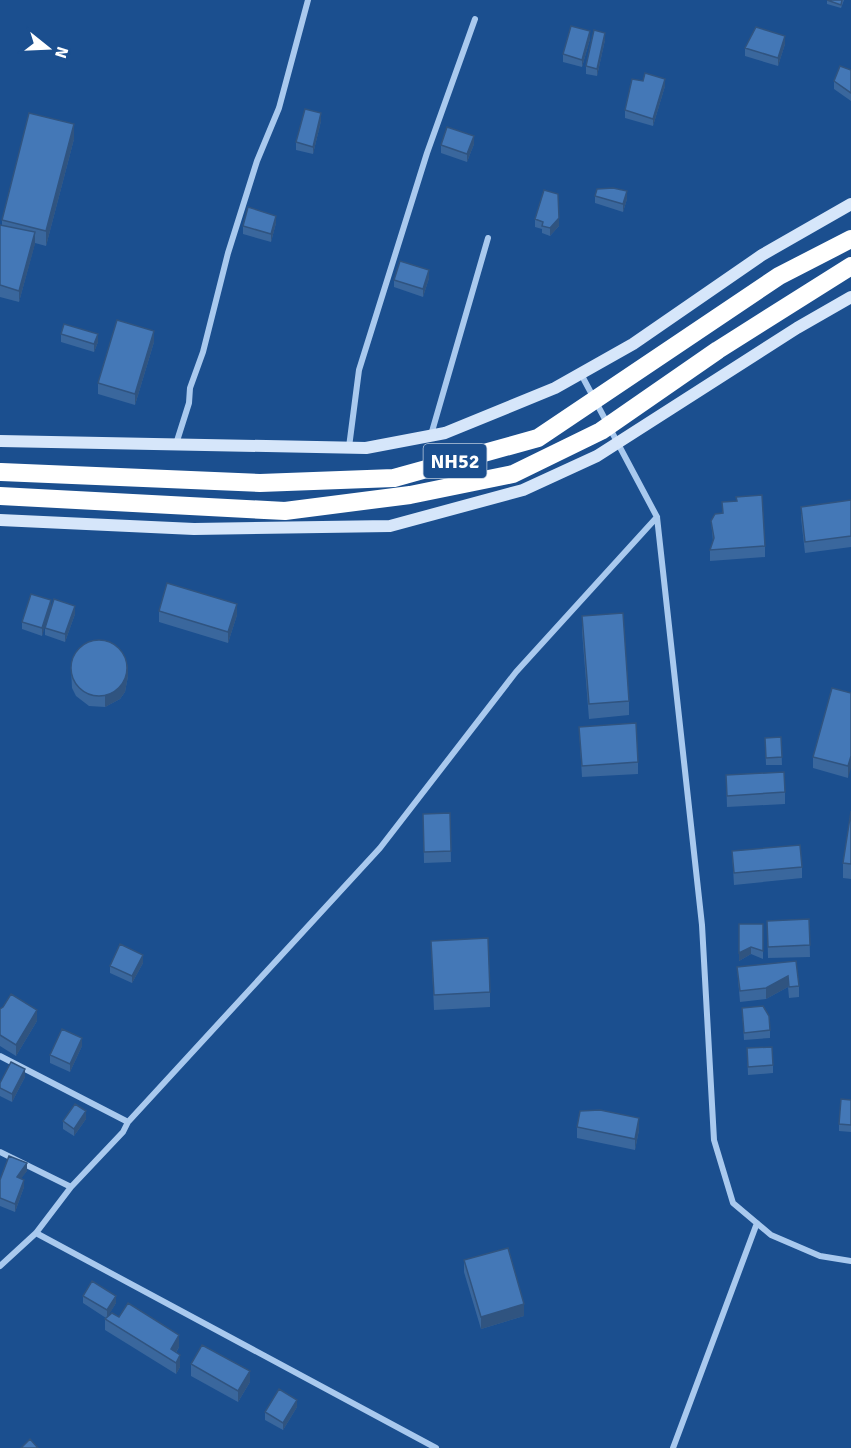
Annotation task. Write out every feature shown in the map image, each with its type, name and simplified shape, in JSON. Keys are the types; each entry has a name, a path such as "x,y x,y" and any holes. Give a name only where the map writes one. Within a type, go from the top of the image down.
{"highway":[{"name":"NH52","path":"0,472 260,483 394,478 538,438 778,276 851,239"},
{"name":"NH52","path":"0,496 285,511 410,495 513,474 601,431 718,350 851,266"}],"street":[{"path":"176,444 189,403 190,388 203,352 228,253 257,161 279,108 308,0"},
{"path":"349,447 359,370 427,153 475,19"},
{"path":"0,441 366,448 446,433 544,392 633,344 762,255 851,204"},
{"path":"430,436 433,434 433,424 488,238"},
{"path":"0,520 194,529 390,526 523,490 597,456 797,328 851,297"},
{"path":"581,373 657,517 702,925 714,1140 733,1203 771,1235 820,1256 851,1261"},
{"path":"0,1266 36,1233 71,1187 123,1132 128,1122 380,848 516,672 657,517"},
{"path":"0,1056 128,1122"},
{"path":"0,1152 71,1187"},
{"path":"673,1448 757,1223"},
{"path":"36,1233 436,1448"}],"building":[{"path":"827,0 842,0 841,5"},
{"path":"571,26 590,31 582,60 563,54"},
{"path":"756,27 785,36 778,58 745,48"},
{"path":"594,30 605,33 597,69 586,66"},
{"path":"840,66 851,70 851,93 834,81"},
{"path":"645,73 665,79 653,119 625,110 632,79 643,81"},
{"path":"305,109 321,113 313,147 296,142"},
{"path":"29,113 74,124 46,231 2,220"},
{"path":"447,127 474,136 467,154 441,145"},
{"path":"613,188 627,191 623,204 595,196 597,189"},
{"path":"544,190 558,194 559,218 550,228 542,226 543,222 535,219"},
{"path":"248,207 276,216 271,234 243,226"},
{"path":"0,225 35,232 19,291 0,285"},
{"path":"400,261 429,270 423,289 394,280"},
{"path":"117,320 154,331 135,394 98,383"},
{"path":"64,324 98,334 94,344 61,334"},
{"path":"762,495 765,546 710,550 714,538 711,521 715,514 723,513 722,502 737,501 736,497"},
{"path":"851,500 851,536 805,542 801,507"},
{"path":"167,583 237,604 228,632 159,611"},
{"path":"31,594 51,600 42,628 22,622"},
{"path":"54,599 75,606 65,634 45,628"},
{"path":"623,613 629,701 589,704 582,616"},
{"path":"99,640 110,642 119,648 125,657 127,668 125,679 119,688 110,694 99,696 88,694 79,688 73,679 71,668 73,657 79,648 88,642"},
{"path":"832,688 851,693 851,756 848,766 813,757"},
{"path":"636,723 638,762 582,766 579,727"},
{"path":"781,737 782,757 766,758 765,738"},
{"path":"784,772 785,792 727,796 726,775"},
{"path":"851,811 851,864 843,863"},
{"path":"450,813 451,851 424,852 423,814"},
{"path":"800,845 802,867 734,873 732,851"},
{"path":"809,919 810,945 768,947 767,921"},
{"path":"739,924 763,924 763,951 751,947 739,953"},
{"path":"488,938 490,992 434,995 431,941"},
{"path":"120,944 143,955 132,976 110,966"},
{"path":"796,961 799,986 789,987 788,976 766,988 740,991 737,967"},
{"path":"11,994 37,1010 16,1045 0,1035 0,1009"},
{"path":"763,1006 769,1016 770,1030 744,1033 742,1008"},
{"path":"62,1029 82,1038 70,1064 50,1055"},
{"path":"772,1047 773,1065 748,1067 747,1048"},
{"path":"11,1062 25,1069 12,1094 0,1088 0,1083"},
{"path":"841,1099 851,1100 851,1125 839,1124"},
{"path":"75,1104 86,1111 74,1129 63,1121"},
{"path":"600,1110 639,1118 635,1139 577,1127 580,1111"},
{"path":"9,1156 27,1163 17,1177 24,1180 15,1204 0,1198 0,1180"},
{"path":"508,1248 524,1304 481,1317 464,1260"},
{"path":"92,1281 116,1296 107,1310 83,1296"},
{"path":"128,1303 179,1335 171,1349 180,1355 176,1363 105,1319 112,1313 119,1317"},
{"path":"202,1345 250,1371 238,1391 191,1364"},
{"path":"279,1389 297,1400 283,1423 265,1412"},
{"path":"30,1439 38,1448 21,1448"}]}
